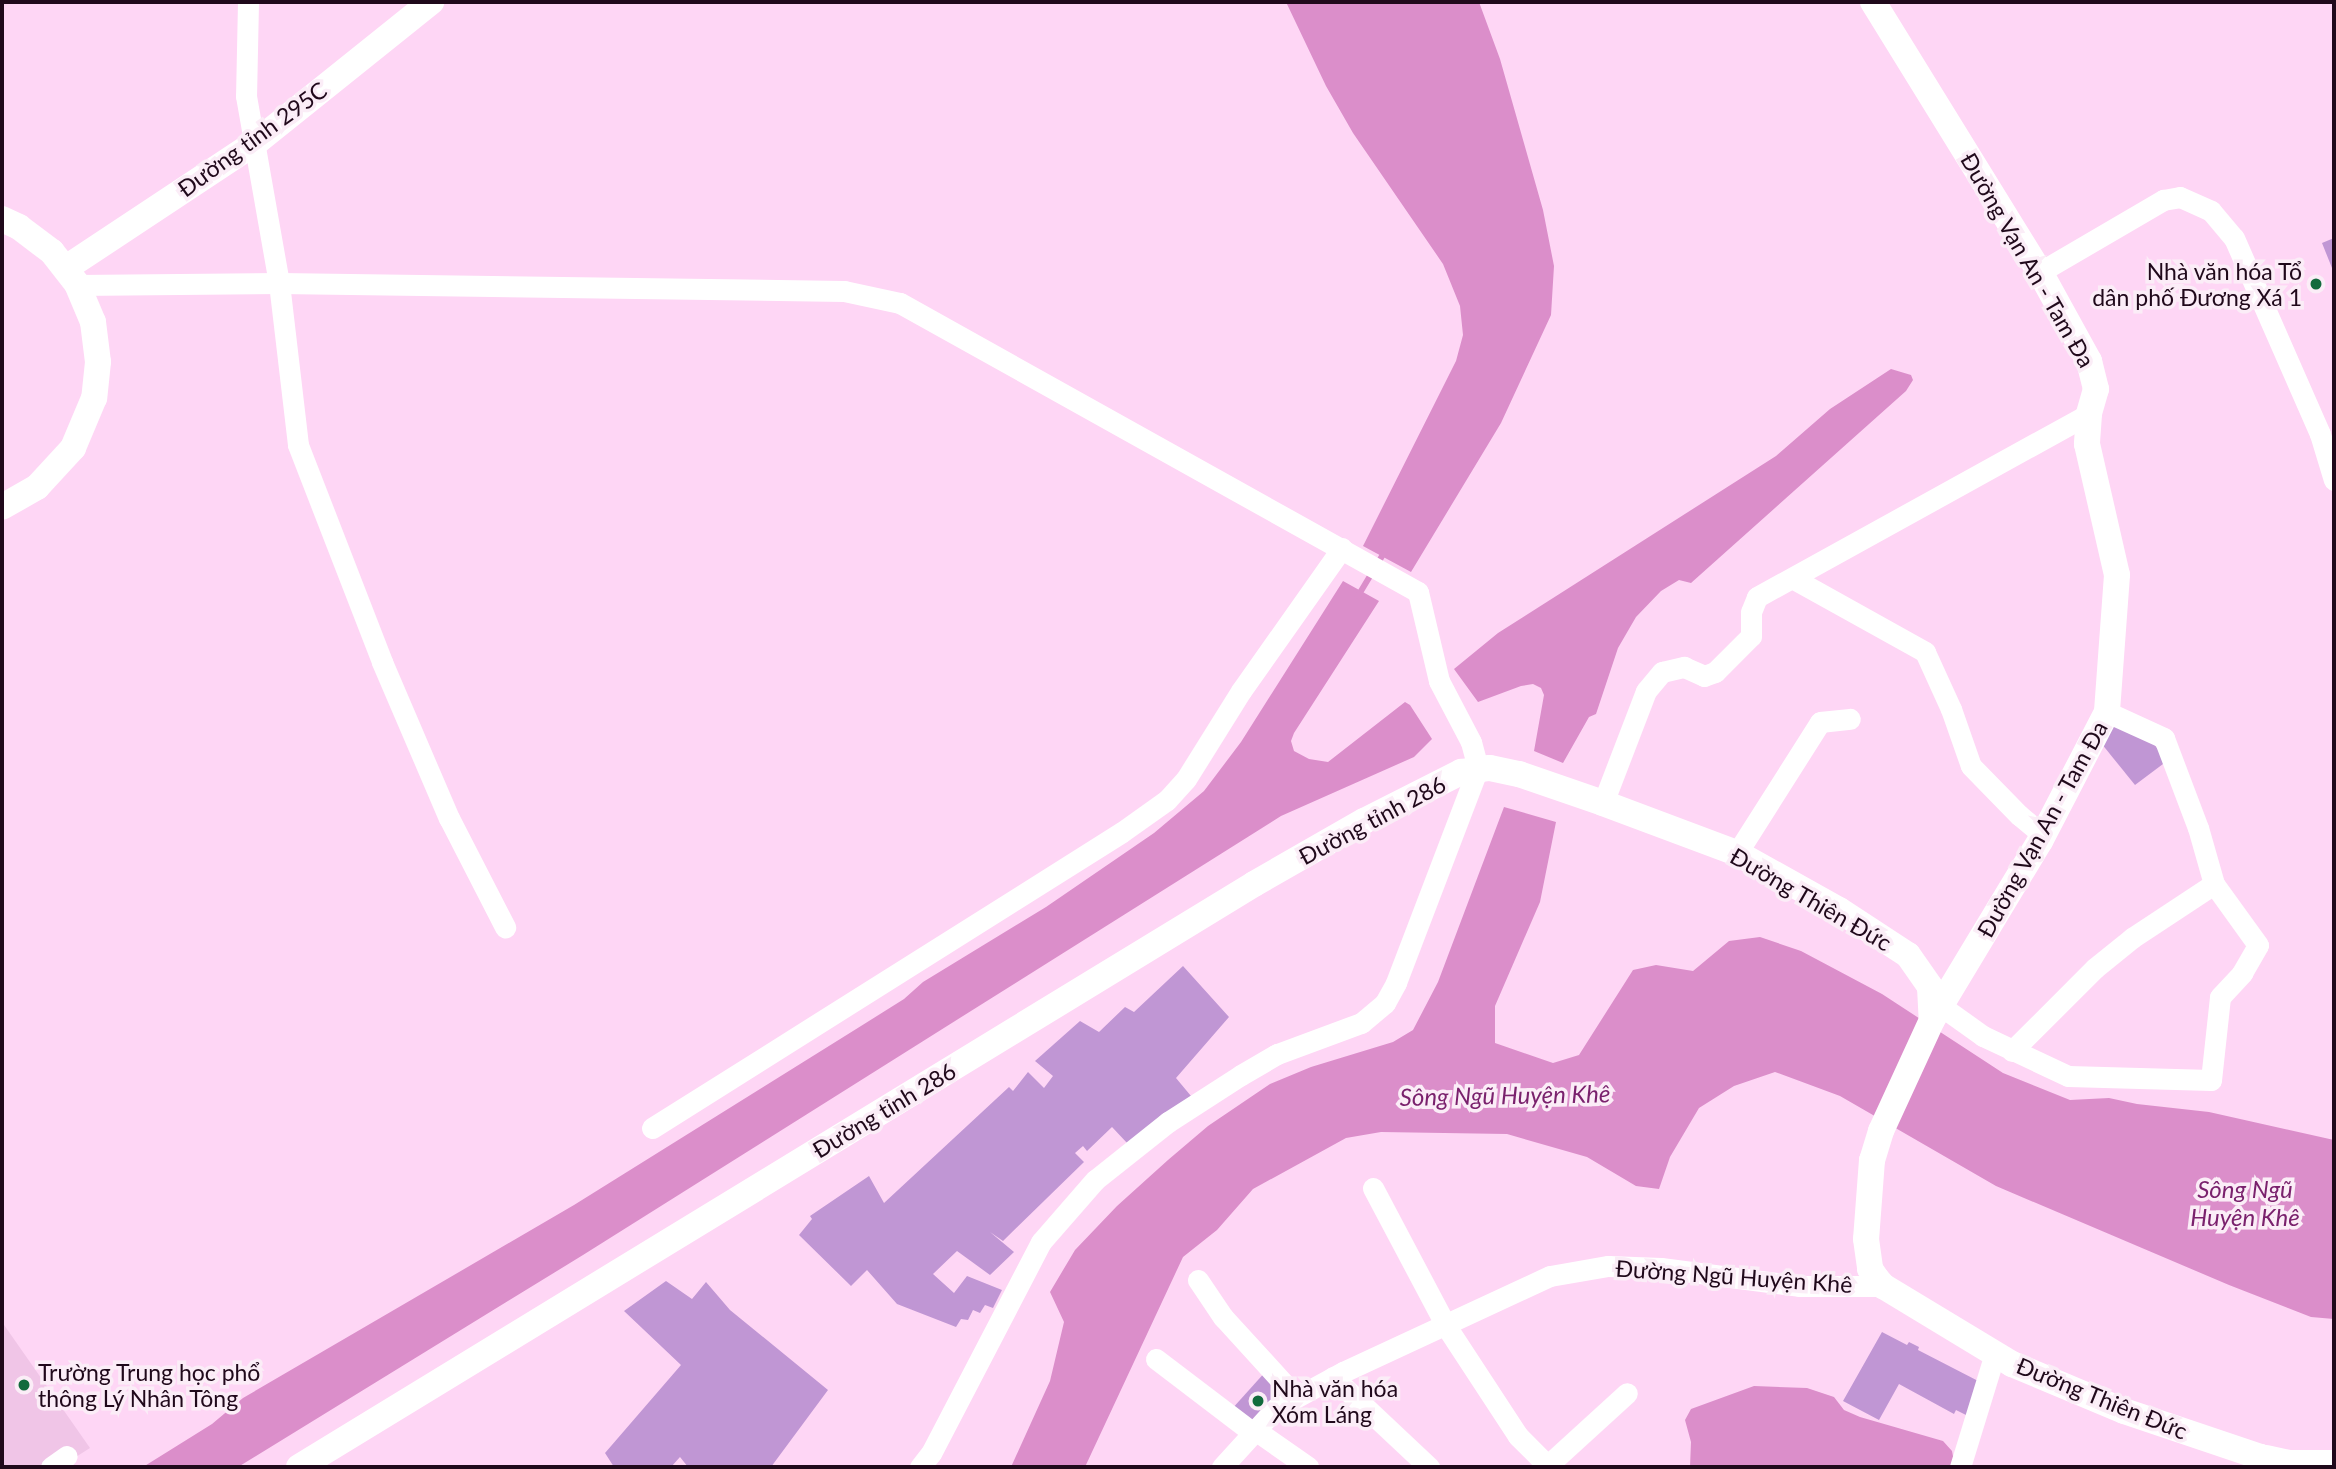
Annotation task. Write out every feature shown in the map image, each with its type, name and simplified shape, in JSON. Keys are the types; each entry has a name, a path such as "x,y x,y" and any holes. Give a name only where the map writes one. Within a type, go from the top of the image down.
{"main road":[{"name":"Đường tỉnh 295C","path":"71,276 255,143 431,2"},
{"name":"Đường Vạn An - Tam Đa","path":"1873,2 2040,272 2096,378 2087,444 2117,575 2107,712 2043,835 1937,1013"},
{"path":"2,219 36,239 71,276 93,322 97,342 97,380 89,415 73,448 50,476 22,498 2,507"},
{"name":"Đường Thiên Đức","path":"1478,768 1500,769 1603,803 1737,853 1839,910 1908,955 1930,987 1937,1013"},
{"name":"Đường tỉnh 286","path":"299,1467 1254,884 1364,821 1461,772 1478,768"},
{"path":"1908,955 1945,973 1955,972 1967,963"},
{"path":"1883,1286 1870,1269 1866,1231 1872,1160 1881,1131 1937,1013"},
{"name":"Đường Thiên Đức","path":"1883,1286 1995,1353 2059,1385 2124,1411 2271,1462 2334,1463"}],"street":[{"path":"248,2 246,96 279,283 298,445 382,662 434,782 505,927"},
{"path":"2040,272 2163,200 2180,197 2211,211 2234,238 2320,434 2334,480"},
{"path":"71,276 279,283 844,291 900,303 1413,588 1421,600 1439,681 1471,742 1478,768 1396,983 1385,1003 1361,1023 1277,1054 1168,1122 1095,1180 1041,1242 1009,1298 932,1452 920,1467"},
{"path":"1603,803 1652,680 1674,668 1684,667 1704,676 1714,672 1751,636 1751,612 1757,597 2089,414"},
{"path":"652,1128 1122,832 1167,800 1186,779 1241,691 1349,552"},
{"path":"1794,579 1925,652 1951,709 1971,766 2018,816 2043,835"},
{"path":"1937,1013 2068,1076 2211,1080 2220,997 2242,974 2255,955 2258,945 2214,884 2198,828 2164,738 2107,712"},
{"path":"1737,853 1820,722 1850,719"},
{"path":"2012,1051 2095,968 2132,938 2214,884"},
{"path":"1373,1188 1446,1326 1518,1436 1548,1466 1627,1393"},
{"name":"Đường Ngũ Huyện Khê","path":"1223,1467 1275,1409 1333,1377 1550,1276 1608,1266 1661,1268 1799,1286 1883,1286"},
{"path":"1198,1280 1223,1317 1296,1397"},
{"path":"1960,1467 1995,1353"},
{"path":"1156,1359 1254,1432 1308,1467"},
{"path":"1333,1377 1429,1467"}],"shaded area":[{"name":"Trường Trung học phổ thông Lý Nhân Tông","path":"2,1322 90,1448 60,1467 2,1467"}],"water":[{"path":"1286,2 1479,2 1500,59 1543,210 1554,266 1551,315 1501,423 1411,572 1363,546 1456,361 1463,335 1460,306 1443,264 1353,133 1326,86"},
{"path":"1891,369 1911,375 1913,380 1906,391 1691,583 1679,580 1661,591 1636,617 1618,648 1596,714 1589,717 1563,763 1534,751 1544,695 1541,688 1533,684 1521,686 1478,702 1454,669 1498,633 1776,456 1830,409"},
{"path":"1343,581 1379,601 1294,733 1291,741 1294,751 1309,759 1328,762 1405,702 1410,705 1432,739 1414,757 1281,816 583,1255 238,1467 143,1467 212,1424 243,1398 574,1205 861,1026 904,999 923,982 1046,907 1154,833 1204,791 1241,742"},
{"name":"Sông Ngũ Huyện Khê","path":"1504,807 1556,822 1540,902 1495,1006 1495,1043 1553,1063 1579,1055 1633,970 1656,965 1693,971 1729,941 1760,937 1801,951 1882,994 2003,1073 2070,1100 2109,1098 2209,1112 2334,1140 2334,1319 2311,1317 2229,1285 1996,1186 1840,1096 1775,1072 1734,1086 1699,1108 1670,1157 1659,1189 1636,1186 1587,1157 1507,1134 1381,1132 1346,1138 1253,1189 1217,1230 1183,1257 1085,1467 1011,1467 1050,1381 1064,1322 1050,1292 1075,1250 1117,1206 1168,1160 1208,1126 1270,1084 1311,1067 1393,1042 1413,1030 1438,982"},
{"path":"1754,1386 1807,1388 1834,1397 1844,1410 1860,1417 1943,1441 1952,1451 1955,1467 1690,1467 1691,1442 1685,1420 1691,1409"}],"building":[{"path":"2334,238 2334,273 2322,243"},
{"path":"2113,720 2147,735 2167,761 2135,785 2101,743"},
{"path":"1183,966 1229,1017 1176,1078 1191,1096 1128,1144 1112,1127 1087,1151 1083,1146 1075,1153 1084,1162 1003,1241 990,1232 1014,1252 990,1275 957,1251 933,1274 954,1293 967,1276 1002,1290 993,1308 985,1305 980,1313 973,1310 968,1320 961,1319 956,1327 897,1304 867,1270 851,1286 799,1235 812,1219 810,1216 869,1176 884,1203 1009,1087 1013,1091 1028,1072 1044,1088 1053,1076 1035,1061 1080,1021 1099,1032 1125,1007 1134,1012"},
{"path":"666,1281 692,1299 706,1282 730,1310 828,1390 771,1467 688,1467 680,1457 671,1467 614,1467 605,1453 681,1365 624,1311"},
{"path":"1882,1332 1907,1345 1909,1342 1919,1347 1918,1350 1984,1384 1968,1416 1956,1410 1954,1414 1899,1384 1879,1420 1843,1401"},
{"name":"Nhà văn hóa Xóm Láng","path":"1267,1370 1287,1392 1249,1427 1231,1410"}],"waterway":[{"path":"1358,596 1385,551"}],"place":[{"name":"Nhà văn hóa Tổ dân phố Đương Xá 1","path":"2316,284"},
{"name":"Trường Trung học phổ thông Lý Nhân Tông","path":"24,1385"},
{"name":"Nhà văn hóa Xóm Láng","path":"1258,1401"}]}
